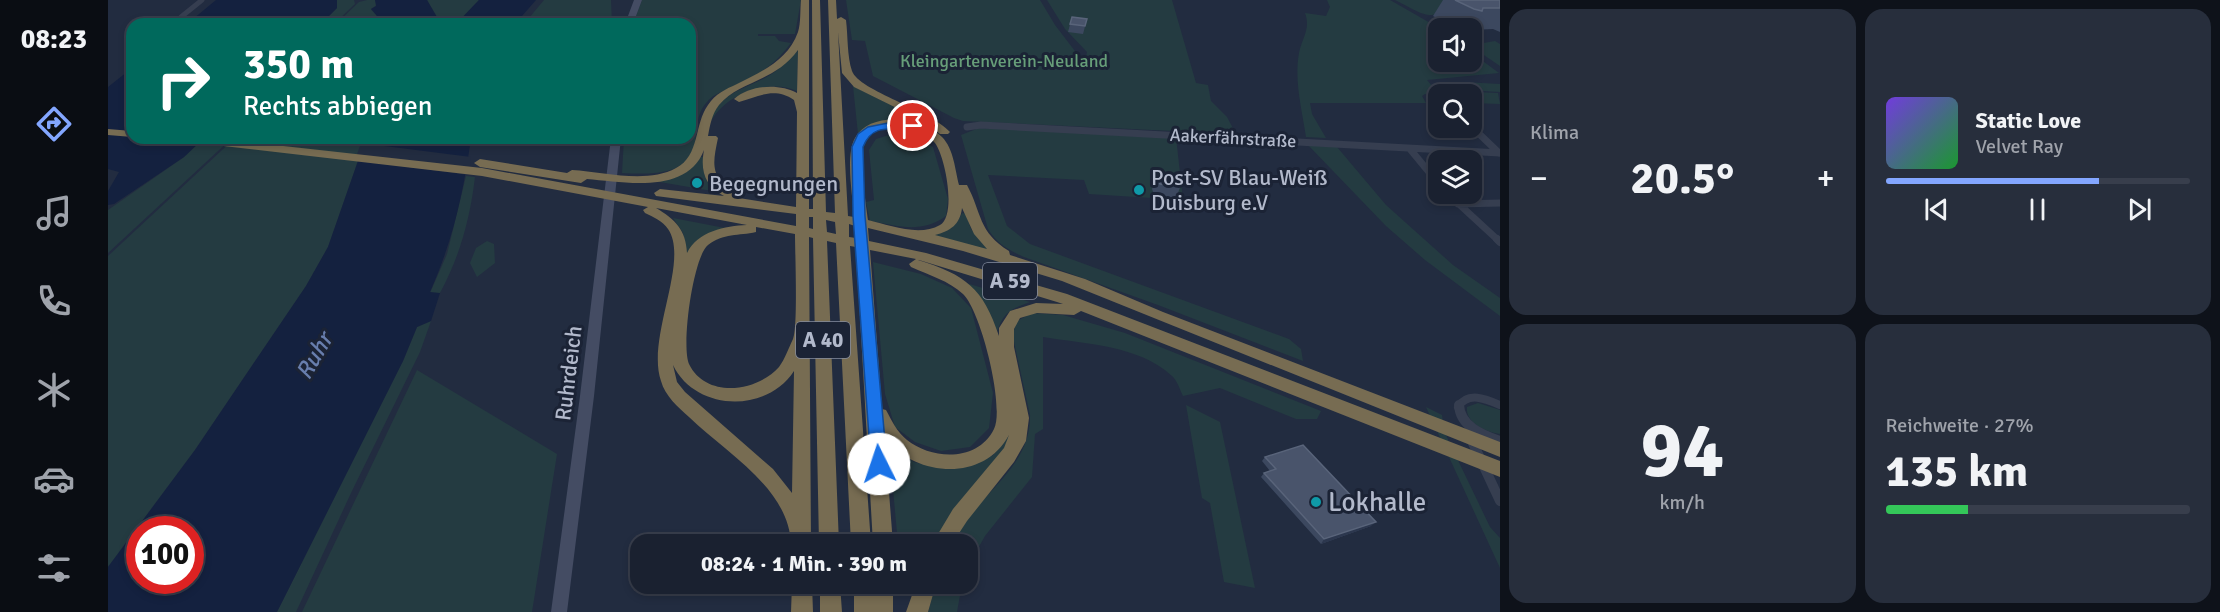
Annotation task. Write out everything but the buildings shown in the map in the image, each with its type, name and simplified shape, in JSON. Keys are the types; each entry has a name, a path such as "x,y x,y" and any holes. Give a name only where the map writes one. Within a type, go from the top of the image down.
{"highway":[{"path":"801,534 802,125 805,0"},
{"name":"A 40","path":"816,0 817,135 829,534"},
{"path":"833,0 839,3 847,73 867,91 940,127 949,138 967,204 977,229 995,250 1019,263"},
{"name":"A 40","path":"833,0 835,110 860,534"},
{"path":"235,144 418,164 521,180 565,193 621,192 687,166 697,156 708,111 713,105 722,97 781,65 796,48 803,30"},
{"path":"791,224 748,201 721,190 710,177 708,157 717,116 730,104 748,95 770,89 788,91 799,99 802,125"},
{"path":"835,110 842,152 868,235 916,264 948,277 965,287 976,299 984,315 1004,391 1005,423 999,437 990,448 977,457 945,462 930,460 907,451 892,438 883,423 874,395"},
{"path":"108,124 126,126"},
{"path":"801,334 784,372 766,387 741,395 727,395 704,389 685,374 681,364 679,342 693,253 703,242 717,234 791,224 868,235 898,231 921,233 941,230 951,224 957,215 958,205 943,145 936,136 913,126 885,125 861,136 857,147 868,235 882,534"},
{"path":"108,132 126,134"},
{"name":"A 59","path":"322,144 551,173 621,192 791,224 868,235 987,264 1132,307 1497,443"},
{"path":"621,192 672,224 681,241 666,351 669,381 678,396 776,485 792,507 799,534"},
{"name":"A 59","path":"621,192 660,193 791,224"},
{"path":"660,193 748,201"},
{"path":"650,210 751,229"},
{"path":"898,231 1070,279 1132,307"},
{"name":"A 59","path":"868,235 1062,298 1299,389 1495,474"},
{"path":"916,264 1146,331"},
{"path":"948,534 966,505 1011,454 1017,441 1022,413 1005,342 1006,328 1012,318 1029,309 1054,307 1074,310"},
{"path":"802,594 802,612"},
{"path":"830,594 831,612"},
{"path":"865,594 866,612"},
{"path":"882,612 883,594"},
{"path":"916,612 922,594"}],"main road":[{"path":"631,18 638,0"},
{"name":"Ruhrdeich","path":"559,612 587,396 615,144"}],"street":[{"path":"181,17 202,0"},
{"name":"Aakerfährstraße","path":"967,127 981,125 1499,153"},
{"name":"Aakerfährstraße","path":"1482,137 1499,153"},
{"path":"1410,149 1428,171"},
{"path":"1482,203 1500,203"},
{"path":"1458,204 1500,242"},
{"path":"1500,405 1478,398 1468,398 1460,401 1458,412 1470,426 1497,443 1484,450 1495,474 1500,501"},
{"path":"1470,426 1472,441 1495,474"}],"green space":[{"path":"337,0 354,0 355,4 340,18 327,18 337,8"},
{"path":"375,0 377,5 371,9 378,18 342,18 359,2"},
{"path":"427,0 479,0 462,18 438,18"},
{"path":"544,0 611,0 612,18 529,18"},
{"path":"642,0 801,0 795,34 758,34 758,36 775,36 779,41 791,43 767,68 712,97 702,108 696,134 696,18 635,18"},
{"name":"Kleingartenverein-Neuland","path":"846,0 1040,0 1055,25 1078,55 1076,68 1084,69 1087,52 1065,29 1047,0 1172,0 1196,83 1208,85 1211,101 1227,117 1236,134 963,121 954,118 873,76 865,41 852,40"},
{"path":"1327,0 1390,0 1428,22 1428,72 1482,72 1482,60 1499,73 1427,80 1430,84 1428,84 1428,94 1422,96 1426,103 1310,103 1312,114 1326,138 1306,137 1297,74 1299,53 1307,29 1305,13 1326,16 1330,7"},
{"path":"1395,0 1467,0 1431,15"},
{"path":"1495,41 1500,44 1500,66 1482,54 1482,43"},
{"path":"798,50 797,91 785,87 773,87 747,92 724,105 709,125 718,106 724,100 738,90 770,75 783,66"},
{"path":"1463,82 1500,84 1500,92 1482,91 1482,84 1465,84"},
{"path":"853,86 925,122 938,132 905,122 858,134"},
{"path":"1482,92 1498,93 1500,104 1482,103"},
{"path":"979,128 1176,137 1183,200 1089,194 1084,180 988,175 1007,226 1030,244 1289,339 1301,349 1303,361 1158,305 1024,257 1004,246 988,229 961,135"},
{"path":"889,135 913,136 933,147 948,199 946,216 937,222 909,227 870,221 866,202 874,200 869,150 876,139"},
{"path":"198,144 226,144 108,253 108,210 184,157"},
{"path":"229,144 364,144 328,247 306,286 195,450 146,516 126,516 126,543 108,567 108,256"},
{"path":"624,144 694,144 690,157 674,169 642,174 622,173"},
{"path":"1308,145 1337,147 1386,205 1453,265 1500,298 1500,316 1425,260 1386,226"},
{"path":"700,157 704,157 705,176 718,192 654,181 696,162"},
{"path":"466,176 475,177 463,237 440,293 430,293 447,254"},
{"path":"962,213 966,214 971,229 990,252 931,236 950,228"},
{"path":"673,218 725,228 687,259 683,233"},
{"path":"487,241 494,244 495,263 477,277 470,263 476,248"},
{"path":"873,262 921,274 952,288 971,308 993,393 989,428 970,447 941,451 915,442 895,427 885,394"},
{"path":"966,283 1030,302 1007,314 996,336"},
{"path":"1032,313 1063,315 1125,333 1321,411 1317,419 1296,419 1220,388 1183,396 1172,376 1144,358 1094,344 1043,337 1043,429 1035,434 1032,477 985,536 978,548 978,534 958,534 975,509 1020,455 1029,430 1030,415 1014,342 1017,321"},
{"path":"431,321 420,352 296,612 277,612 403,361 417,327"},
{"path":"417,370 557,454 532,612 302,612"},
{"path":"1478,403 1500,410 1500,434 1483,429 1469,418 1467,407"},
{"path":"1186,405 1220,422 1255,588 1224,582 1210,503 1202,498"},
{"path":"1426,407 1442,415 1444,431 1490,527 1500,538 1500,568"},
{"path":"1013,430 1005,451 960,501 939,534 897,534 889,445 914,462 945,469 970,466 993,455"},
{"path":"933,594 960,594 957,612 928,612"}],"water":[{"path":"216,0 337,0 337,8 327,18 194,18"},
{"path":"375,0 427,0 438,18 378,18 371,9 376,6"},
{"path":"479,0 536,0 520,18 462,18"},
{"path":"126,73 126,144 198,144 184,157 114,204 108,205 108,191 119,172 108,169 108,87"},
{"name":"Ruhr","path":"364,144 470,144 456,217 430,292 440,293 431,321 417,327 403,361 277,612 108,612 108,567 126,543 126,594 204,594 204,516 146,516 195,450 306,286 328,247"}],"pier":[{"path":"361,144 471,157 469,175 355,160"}],"place":[{"name":"Begegnungen","path":"697,183"},
{"name":"Post-SV Blau-Weiß Duisburg e.V","path":"1139,190"},
{"name":"Lokhalle","path":"1316,502"}],"route":[{"path":"879,464 859,216 857,147 861,136 872,129 898,124 913,126"}]}
